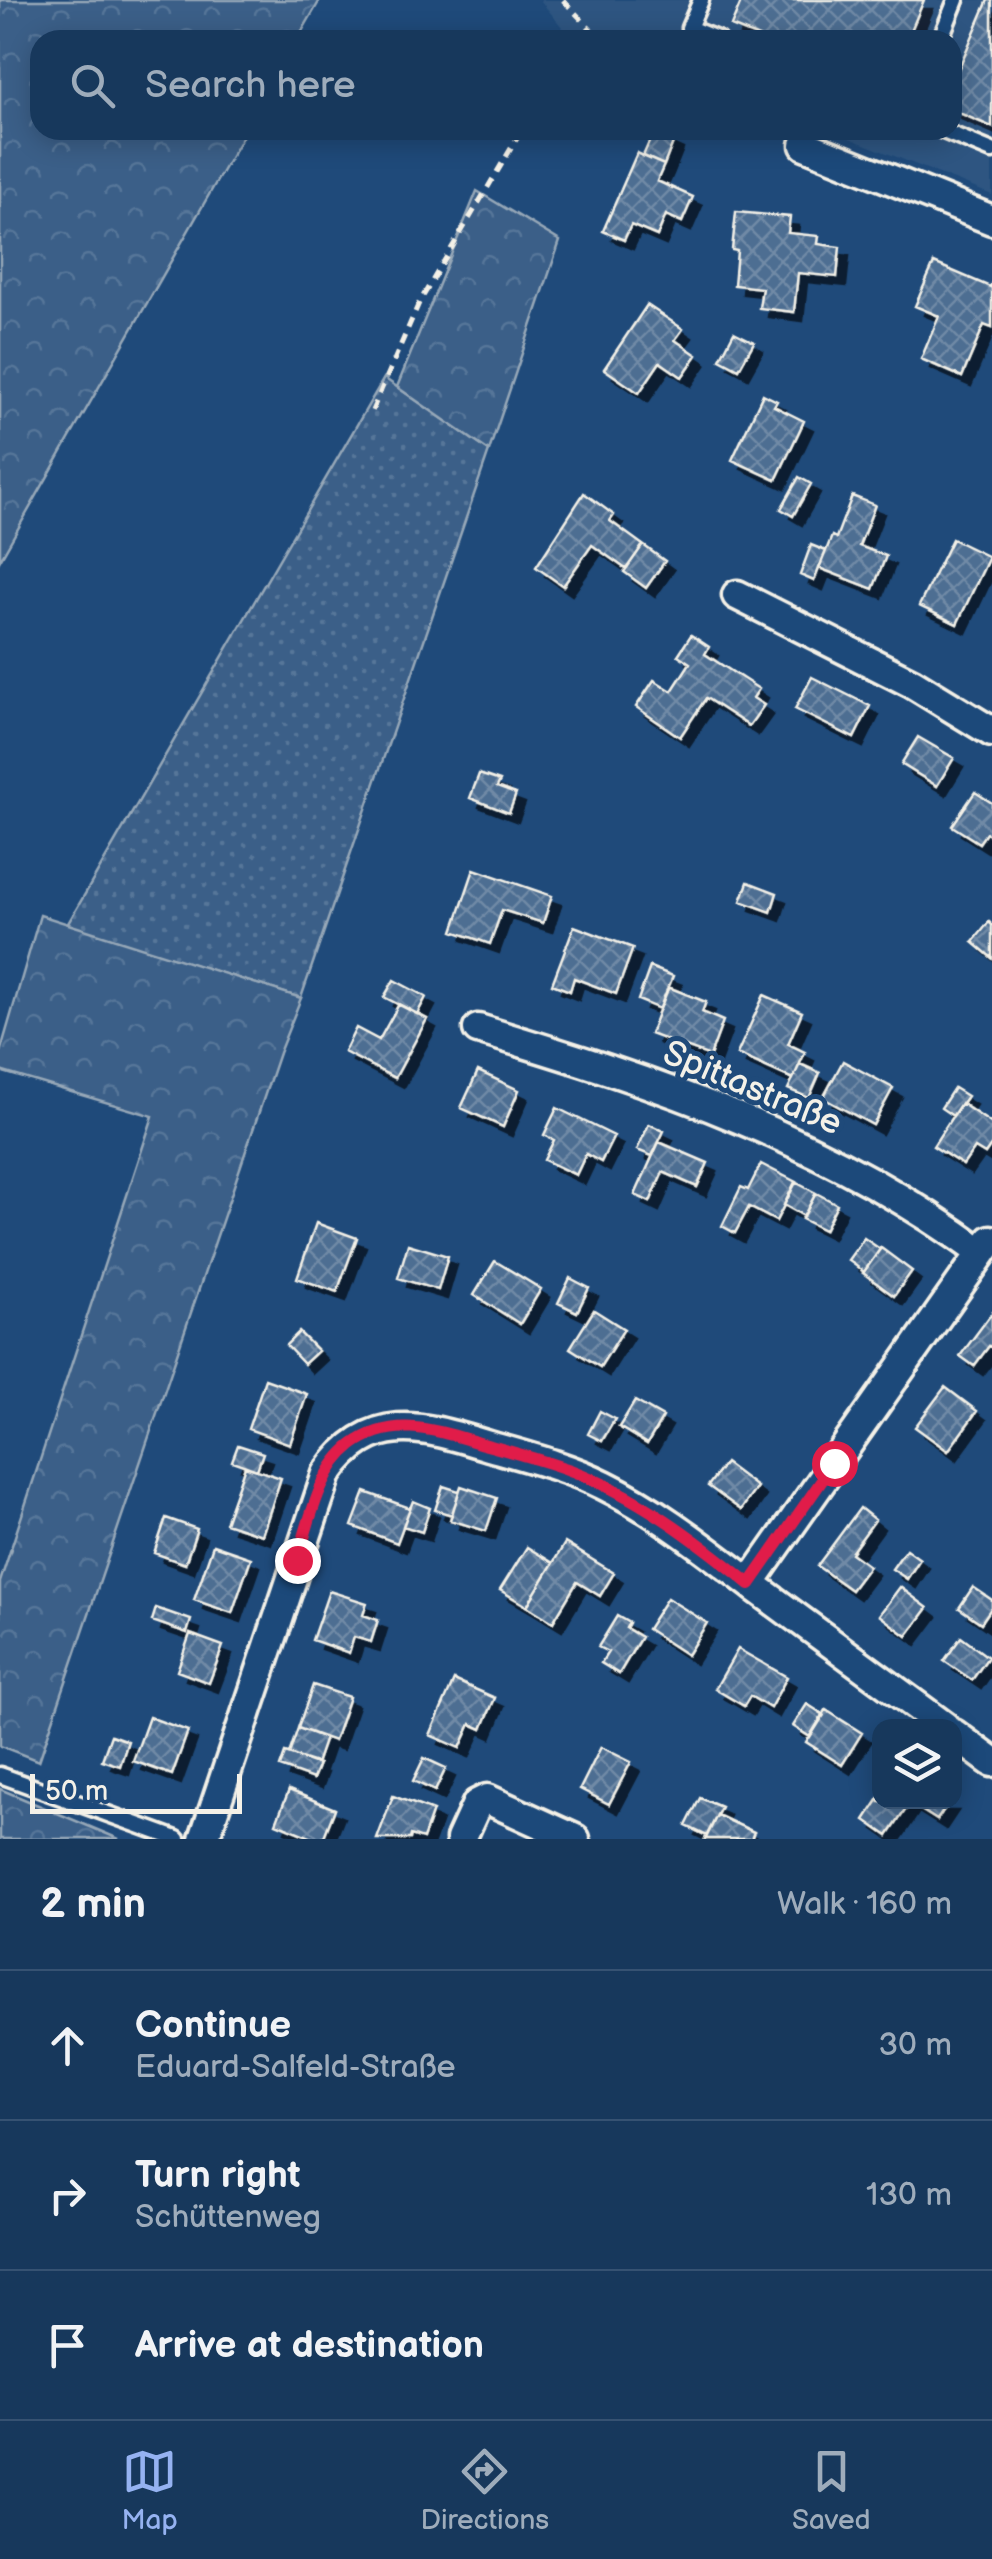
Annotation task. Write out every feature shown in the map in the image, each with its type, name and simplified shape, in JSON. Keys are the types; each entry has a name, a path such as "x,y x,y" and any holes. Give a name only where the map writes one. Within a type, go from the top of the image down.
{"street":[{"path":"805,145 992,220"},
{"path":"737,595 912,683 992,732"},
{"name":"Spittastraße","path":"478,1030 701,1101 866,1177 987,1246"},
{"path":"750,1584 987,1246"},
{"path":"204,1839 320,1490 337,1459 364,1438 396,1427 429,1428 570,1470 630,1498 934,1719"},
{"path":"962,1740 992,1762"},
{"path":"461,1839 477,1804 487,1800 575,1839"}],"lane":[{"path":"694,30 689,28 701,0"},
{"path":"944,30 956,0"},
{"path":"962,139 992,151"},
{"path":"0,1775 177,1839"}],"path":[{"path":"563,0 591,30"},
{"path":"372,411 419,303 516,140"}],"shaded area":[{"path":"540,0 992,0 992,195 854,140 962,140 962,30 564,30"}],"green space":[{"path":"0,0 320,0 303,30 30,30 30,140 240,140 0,560"},
{"path":"477,191 560,241 489,451 397,387"},
{"path":"384,378 489,451 301,998 67,925"},
{"path":"40,915 301,998 39,1761 0,1746 0,1582 153,1116 0,1071 0,1053"},
{"path":"0,1789 119,1839 0,1839"}],"building":[{"path":"742,0 924,0 911,30 741,30 731,26"},
{"path":"988,0 992,0 992,127 962,114 962,61"},
{"path":"650,140 674,140 664,165 643,156"},
{"path":"637,153 664,165 657,181 693,197 682,222 666,215 657,236 631,225 624,240 603,231"},
{"path":"736,212 790,217 788,233 819,236 818,244 840,247 837,277 798,273 794,312 759,308 762,288 734,285"},
{"path":"934,263 990,287 992,283 992,328 984,325 962,377 921,359 939,316 915,306"},
{"path":"647,305 683,329 675,340 697,355 682,377 660,362 639,393 604,369"},
{"path":"734,332 754,342 739,369 720,359"},
{"path":"763,394 777,401 774,406 804,421 776,480 732,460"},
{"path":"799,477 811,484 793,516 781,509"},
{"path":"584,493 614,515 610,521 643,545 626,569 592,545 563,586 536,567"},
{"path":"852,496 875,505 859,546 886,556 873,589 819,568"},
{"path":"952,539 989,557 957,624 919,606"},
{"path":"643,545 665,561 646,588 624,572"},
{"path":"811,545 826,551 814,581 800,575"},
{"path":"691,635 709,647 705,654 759,689 753,698 764,705 749,726 706,698 680,737 636,707 654,680 672,691 690,663 678,655"},
{"path":"812,677 870,706 854,738 795,709"},
{"path":"918,737 954,758 937,786 901,764"},
{"path":"479,774 500,781 497,787 516,794 509,813 470,798"},
{"path":"975,792 992,803 992,836 986,833 979,843 952,826"},
{"path":"474,869 552,896 543,923 502,910 490,944 453,931"},
{"path":"748,882 777,893 771,912 741,901"},
{"path":"989,922 992,925 992,958 973,942"},
{"path":"574,926 633,948 616,994 574,978 570,991 552,984"},
{"path":"650,967 673,976 660,1009 638,1000"},
{"path":"394,980 426,997 417,1014 384,997"},
{"path":"668,987 706,1002 702,1012 723,1021 710,1056 650,1034"},
{"path":"764,995 802,1012 788,1044 805,1052 793,1079 737,1054"},
{"path":"399,1004 427,1019 395,1078 344,1052 356,1028 379,1040"},
{"path":"843,1061 893,1088 873,1125 823,1098"},
{"path":"800,1064 820,1073 809,1098 788,1089"},
{"path":"478,1071 519,1090 503,1127 461,1108"},
{"path":"954,1088 967,1096 953,1116 941,1108"},
{"path":"961,1103 992,1124 992,1144 985,1154 975,1148 963,1165 933,1146"},
{"path":"557,1108 614,1136 601,1162 586,1154 576,1175 544,1160 554,1140 544,1135"},
{"path":"649,1124 664,1131 652,1156 637,1150"},
{"path":"659,1142 708,1163 697,1187 663,1172 650,1202 635,1195"},
{"path":"761,1164 796,1182 776,1221 749,1207 735,1233 722,1226 741,1187 748,1190"},
{"path":"795,1182 816,1193 804,1216 784,1205"},
{"path":"816,1193 837,1204 824,1230 802,1219"},
{"path":"316,1223 357,1238 337,1292 297,1278"},
{"path":"864,1238 880,1249 864,1272 848,1260"},
{"path":"408,1244 448,1256 438,1290 398,1278"},
{"path":"881,1248 912,1271 894,1296 863,1273"},
{"path":"495,1261 541,1289 520,1324 474,1295"},
{"path":"570,1278 589,1288 577,1312 558,1303"},
{"path":"594,1310 624,1329 600,1367 570,1348"},
{"path":"992,1313 992,1348 989,1346 974,1366 960,1356"},
{"path":"299,1332 318,1351 304,1364 286,1345"},
{"path":"265,1379 307,1394 290,1444 248,1429"},
{"path":"945,1387 977,1411 948,1451 915,1427"},
{"path":"635,1401 663,1417 647,1444 619,1427"},
{"path":"600,1411 615,1419 602,1441 588,1434"},
{"path":"238,1445 263,1453 257,1470 232,1461"},
{"path":"725,1463 757,1487 741,1510 708,1486"},
{"path":"245,1466 281,1478 262,1535 225,1523"},
{"path":"443,1486 459,1491 452,1515 435,1510"},
{"path":"461,1486 497,1498 486,1531 450,1520"},
{"path":"365,1492 410,1508 397,1543 352,1526"},
{"path":"413,1501 430,1508 422,1532 403,1526"},
{"path":"860,1508 875,1520 851,1553 869,1566 851,1590 817,1566"},
{"path":"166,1518 197,1529 185,1564 154,1553"},
{"path":"565,1543 614,1573 600,1596 577,1582 553,1622 527,1606"},
{"path":"213,1545 251,1558 232,1613 194,1600"},
{"path":"527,1547 553,1563 527,1606 500,1590"},
{"path":"906,1549 920,1559 907,1579 892,1569"},
{"path":"900,1587 928,1608 907,1636 879,1615"},
{"path":"973,1587 992,1600 992,1607 981,1623 959,1608"},
{"path":"329,1591 367,1603 363,1615 378,1620 371,1642 354,1637 349,1653 312,1640"},
{"path":"667,1598 707,1623 687,1655 647,1629"},
{"path":"156,1608 191,1620 187,1633 152,1621"},
{"path":"617,1616 629,1623 626,1628 641,1637 619,1674 601,1663 608,1652 598,1647"},
{"path":"190,1634 223,1646 209,1683 177,1671"},
{"path":"961,1637 988,1657 972,1680 944,1661"},
{"path":"738,1649 787,1677 770,1708 750,1696 744,1706 715,1689"},
{"path":"454,1680 495,1698 482,1729 471,1724 460,1748 430,1735"},
{"path":"313,1685 349,1697 334,1741 298,1728"},
{"path":"807,1704 824,1715 810,1737 793,1726"},
{"path":"826,1710 862,1733 842,1765 806,1742"},
{"path":"149,1717 188,1731 172,1775 133,1761"},
{"path":"298,1728 325,1738 316,1764 289,1754"},
{"path":"111,1735 128,1741 120,1766 102,1760"},
{"path":"601,1747 631,1762 609,1804 580,1789"},
{"path":"285,1753 319,1764 313,1779 280,1767"},
{"path":"424,1758 446,1768 435,1791 413,1781"},
{"path":"289,1790 335,1809 323,1839 276,1823"},
{"path":"393,1796 433,1811 423,1839 411,1835 410,1839 377,1839"},
{"path":"700,1798 721,1807 707,1836 686,1826"},
{"path":"872,1809 906,1809 888,1836 865,1820"},
{"path":"920,1809 944,1809 937,1820"},
{"path":"717,1815 754,1832 751,1839 705,1839"}],"route":[{"path":"297,1560 320,1490 337,1459 364,1438 396,1427 429,1428 570,1470 600,1483 668,1522 750,1584 834,1463"}]}
